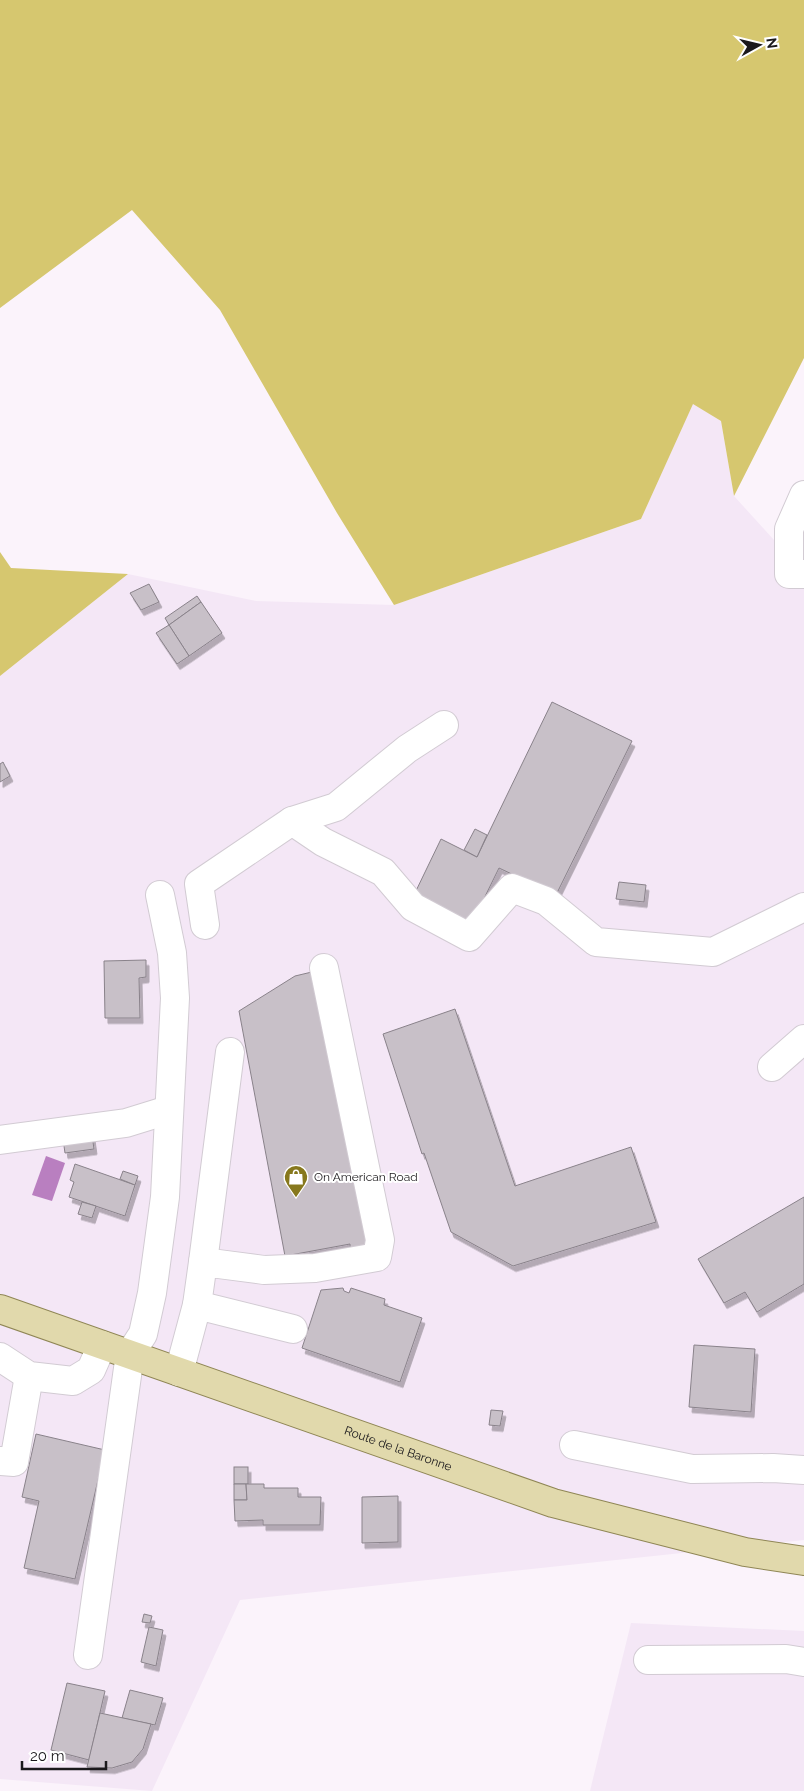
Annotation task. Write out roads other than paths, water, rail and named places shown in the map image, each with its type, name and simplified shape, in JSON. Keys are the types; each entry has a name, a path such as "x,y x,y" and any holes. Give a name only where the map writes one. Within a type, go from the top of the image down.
{"main road":[{"name":"Route de la Baronne","path":"0,1309 553,1503 745,1552 804,1561"}],"street":[{"path":"804,495 789,529 789,574 804,574"},
{"path":"205,925 199,884 292,821 336,807 407,749 444,725"},
{"path":"292,821 323,842 383,872 413,907 470,937 512,888 546,901 596,942 713,952 804,907"},
{"path":"88,1655 130,1354 143,1334 152,1293 165,1197 175,998 172,953 160,895"},
{"path":"203,1262 264,1270 306,1269 378,1257 380,1240 324,968"},
{"path":"772,1066 804,1039"},
{"path":"179,1372 197,1305 230,1052"},
{"path":"0,1140 126,1123 168,1110"},
{"path":"197,1305 293,1329"},
{"path":"0,1357 29,1376 73,1381 92,1370 102,1345"},
{"path":"0,1462 14,1462 29,1376"},
{"path":"574,1445 692,1469 772,1468 804,1470"},
{"path":"648,1660 786,1659 804,1662"}],"place":[{"name":"On American Road","path":"296,1198"}]}
